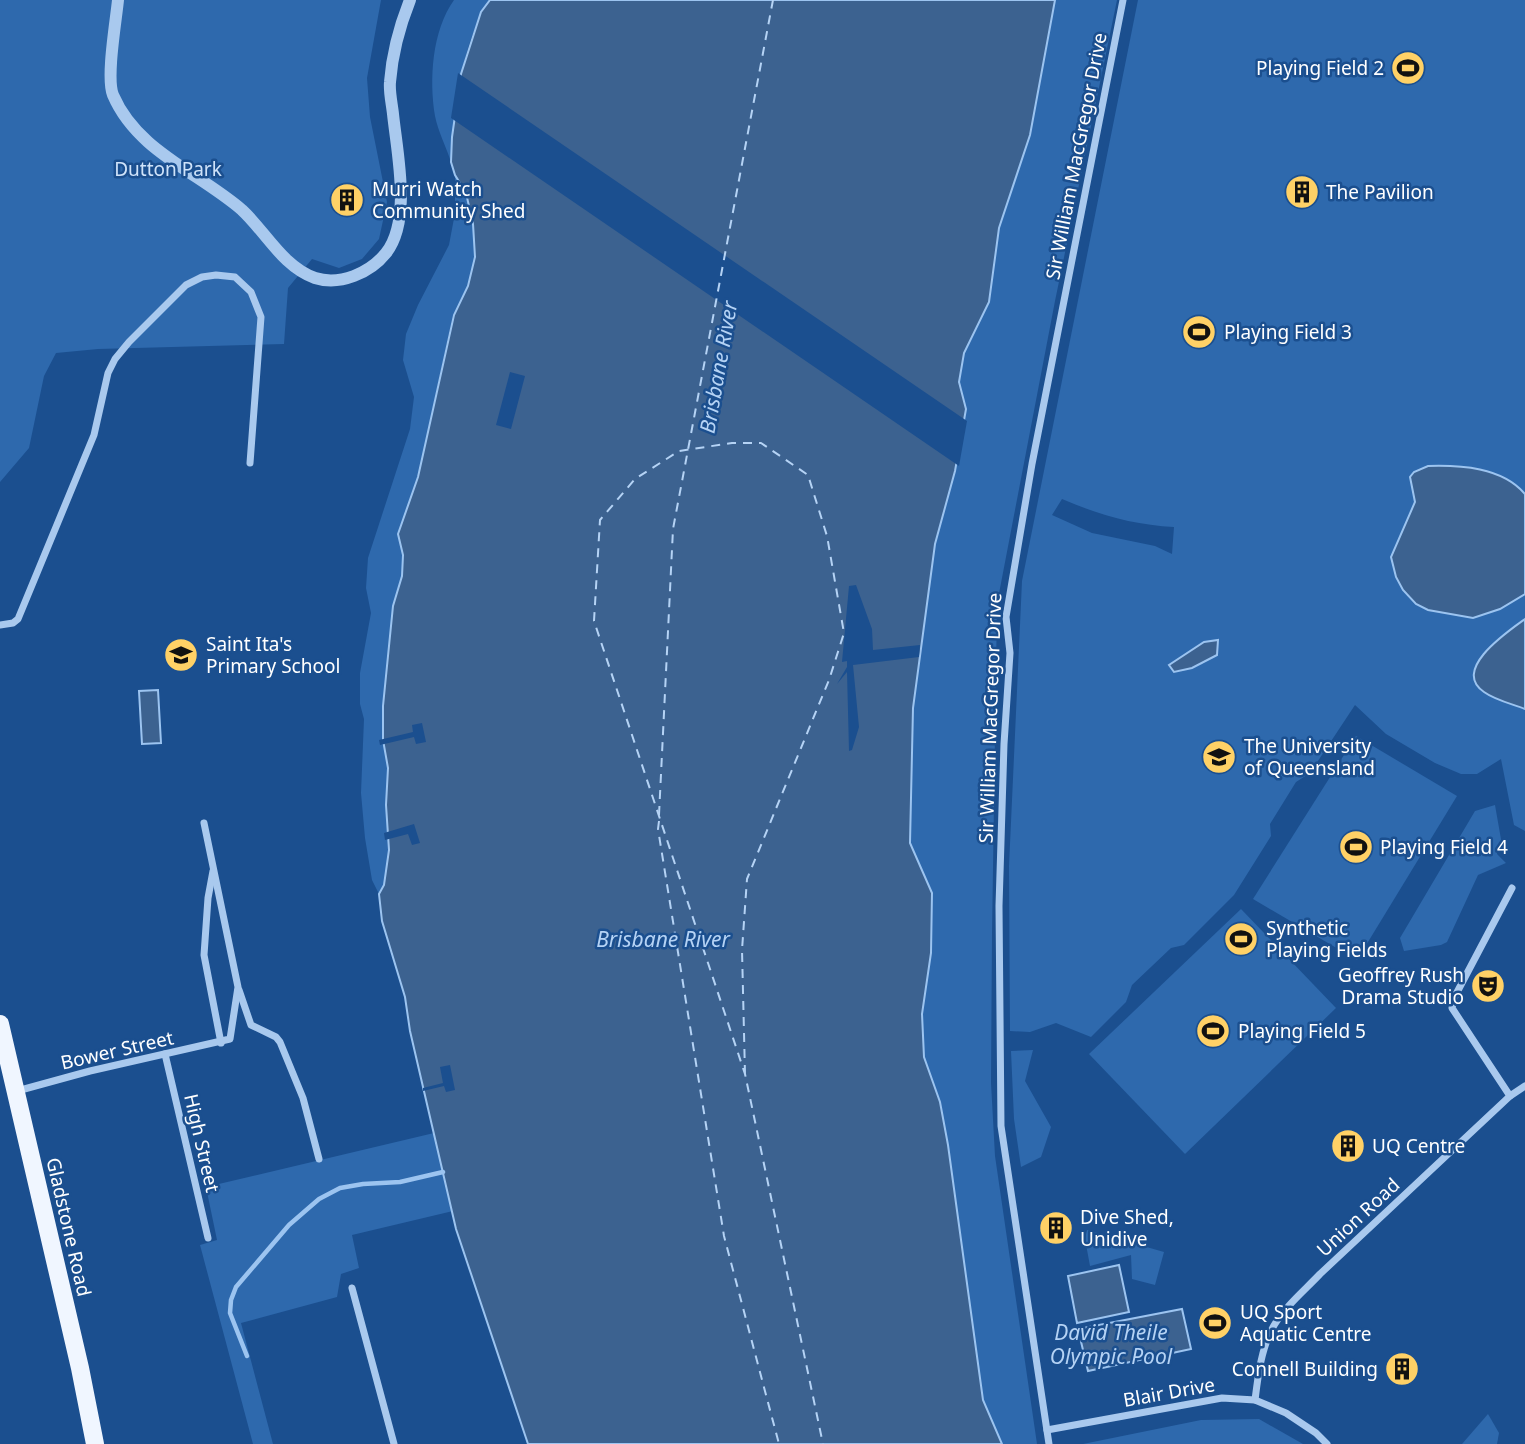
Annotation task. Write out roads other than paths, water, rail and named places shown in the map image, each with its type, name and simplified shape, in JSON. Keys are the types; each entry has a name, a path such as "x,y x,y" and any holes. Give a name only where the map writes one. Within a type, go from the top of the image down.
{"main road":[{"name":"Gladstone Road","path":"0,1024 96,1443"}],"street":[{"path":"118,0 112,92 135,129 149,144 242,210 296,267 317,279 334,280 352,277 372,269 388,251 399,222 401,202 390,83 400,30 410,0"},
{"name":"Sir William MacGregor Drive","path":"1049,1444 1001,1126 999,906 1010,653 1006,617 1034,455 1124,0"},
{"path":"0,625 15,622 94,435 108,373 115,359 186,285 202,277 235,277 251,292 261,317 250,463"},
{"path":"204,823 238,987 251,1025 279,1040 302,1094 319,1158"},
{"path":"214,867 208,898 204,955 223,1042 231,1036 238,987"},
{"path":"1510,1096 1452,1009 1454,998 1512,888"},
{"name":"Bower Street","path":"16,1091 90,1071 223,1042"},
{"name":"High Street","path":"165,1054 208,1238"},
{"name":"Union Road","path":"1255,1400 1263,1354 1272,1329 1291,1305 1320,1274 1510,1096 1525,1086"},
{"path":"352,1288 394,1444"},
{"name":"Blair Drive","path":"1047,1430 1222,1398 1255,1400 1286,1413 1316,1433 1327,1444"}],"water":[{"name":"Brisbane River","path":"490,0 1055,0 1030,135 999,228 989,302 964,353 959,382 966,409 955,471 935,544 913,708 910,843 932,893 931,953 922,1014 924,1057 940,1102 948,1145 983,1400 1002,1444 528,1444 456,1229 410,1031 405,997 382,921 379,894 384,885 389,850 386,805 388,768 383,740 383,706 393,606 402,576 403,555 398,534 418,477 454,315 468,286 475,257 473,224 466,193 451,162 452,137 461,74 481,12"},
{"path":"1428,466 1467,467 1493,473 1516,485 1525,494 1525,594 1500,609 1473,618 1428,610 1416,604 1403,590 1396,577 1391,557 1415,502 1410,477 1414,472"},
{"path":"1525,619 1525,709 1484,692 1476,683 1474,673 1485,652"},
{"path":"1218,640 1217,655 1192,668 1174,672 1169,665 1204,642"},
{"path":"158,690 161,743 142,744 139,691"},
{"path":"1119,1265 1129,1312 1077,1323 1068,1276"},
{"name":"David Theile Olympic Pool","path":"1182,1309 1191,1349 1088,1371 1078,1329"}],"waterway":[{"path":"247,1356 230,1313 231,1300 236,1287 289,1225 319,1199 340,1188 400,1182 443,1172"}],"place":[{"name":"Playing Field 2","path":"1408,68"},
{"name":"The Pavilion","path":"1302,192"},
{"name":"Murri Watch Community Shed","path":"347,200"},
{"name":"Playing Field 3","path":"1199,332"},
{"name":"Saint Ita's Primary School","path":"181,655"},
{"name":"The University of Queensland","path":"1219,757"},
{"name":"Playing Field 4","path":"1356,847"},
{"name":"Synthetic Playing Fields","path":"1241,939"},
{"name":"Geoffrey Rush Drama Studio","path":"1488,986"},
{"name":"Playing Field 5","path":"1213,1031"},
{"name":"UQ Centre","path":"1348,1146"},
{"name":"Dive Shed, Unidive","path":"1056,1228"},
{"name":"UQ Sport Aquatic Centre","path":"1215,1323"},
{"name":"Connell Building","path":"1402,1369"}],"park label":[{"name":"Dutton Park","path":"168,169"}]}
